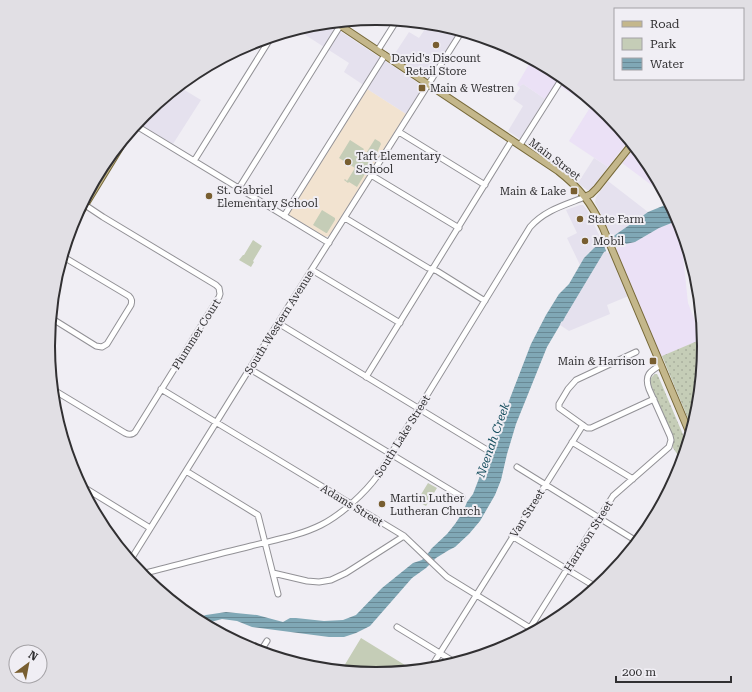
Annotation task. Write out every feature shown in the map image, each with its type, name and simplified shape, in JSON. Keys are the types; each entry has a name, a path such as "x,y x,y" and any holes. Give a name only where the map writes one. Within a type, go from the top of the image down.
{"main road":[{"name":"Main Street","path":"343,27 571,181 585,197 594,210 612,250 687,426"},
{"path":"585,197 597,188 629,148"}],"street":[{"path":"378,50 393,26"},
{"path":"239,188 336,28"},
{"name":"South Western Avenue","path":"133,556 459,36"},
{"path":"194,161 267,44"},
{"path":"284,216 385,55"},
{"path":"520,146 559,83"},
{"path":"140,128 329,243"},
{"path":"399,132 485,185"},
{"path":"366,377 512,140"},
{"path":"371,175 459,228"},
{"name":"South Lake Street","path":"148,572 287,537 313,528 330,519 351,504 372,484 527,232 534,223 548,212 585,197"},
{"name":"Plummer Court","path":"59,392 129,434 133,434 220,294 220,288 216,285 87,206"},
{"path":"344,218 428,268 437,271 485,301"},
{"path":"56,321 96,346 102,347 107,344 132,302 129,296 67,259"},
{"path":"312,270 400,323"},
{"path":"278,323 487,450"},
{"path":"636,352 576,380 568,389 559,404 560,409 587,428 591,428 654,399"},
{"name":"Harrison Street","path":"536,624 567,570 613,496 668,449 670,444 670,436 648,384 647,378 650,372 661,365"},
{"path":"250,369 462,498"},
{"name":"Adams Street","path":"161,389 404,536 447,576 530,627"},
{"name":"Van Street","path":"435,662 583,425"},
{"path":"572,442 633,479"},
{"path":"517,467 633,539"},
{"path":"186,471 256,513 259,517 278,594"},
{"path":"90,491 150,528"},
{"path":"273,573 307,581 319,582 331,580 346,573 404,536"},
{"path":"512,536 591,584"},
{"path":"397,627 449,659"},
{"path":"263,647 267,641"}],"shaded area":[{"path":"335,28 423,86 422,89 406,114 344,72 349,63 303,33"},
{"path":"425,29 456,35 427,78 394,55 409,32 419,38"},
{"path":"529,64 554,79 583,101 558,85 548,101 523,84 519,87 517,85"},
{"path":"523,84 545,99 520,139 508,131 523,106 513,99 520,88 519,87"},
{"path":"183,89 201,100 173,144 144,127 144,125 149,119"},
{"name":"Taft Elementary School","path":"367,89 406,114 329,236 325,237 289,215 289,211"},
{"path":"590,107 626,144 608,167 569,141"},
{"path":"631,151 655,187 622,163"},
{"path":"594,158 608,167 591,190 587,190 578,183"},
{"path":"608,181 648,212 612,237 595,202 596,197"},
{"path":"583,205 587,210 603,243 591,250 580,265 567,238 577,233 566,210"},
{"path":"673,222 680,243 683,251 688,303 696,323 697,341 658,358 612,250 621,245 635,242 659,228"},
{"path":"612,250 631,295 607,305 610,314 569,331 560,325 561,322 604,252"}],"green space":[{"path":"375,139 381,144 374,159 369,162 363,158"},
{"path":"350,140 364,149 359,156 371,164 357,187 344,180 345,179 347,181 355,168 339,158"},
{"path":"322,210 335,218 327,233 313,225"},
{"path":"253,240 262,246 251,267 239,260 244,255"},
{"path":"697,341 694,388 688,419 662,356"},
{"path":"657,374 684,436 678,455 673,448 672,434 650,383 651,378"},
{"path":"428,483 437,488 426,506 417,501"},
{"path":"361,638 405,665 376,667 345,665"}],"water":[{"path":"665,205 673,222 659,228 635,242 621,245 604,252 547,347 516,424 501,480 495,495 480,521 455,547 436,558 426,568 412,578 370,626 344,637 329,637 252,627 237,621 222,619 212,622 203,616 226,612 257,615 283,622 290,618 324,621 343,620 356,615 382,588 413,563 422,560 455,524 473,494 531,344 559,294 569,284 584,258 594,248 648,212"}],"pier":[{"path":"612,235 617,248 607,253 602,241"}],"place":[{"name":"David's Discount Retail Store","path":"436,45"},
{"name":"Main & Westren","path":"422,88"},
{"name":"Taft Elementary School","path":"348,162"},
{"name":"Main & Lake","path":"574,191"},
{"name":"St. Gabriel Elementary School","path":"209,196"},
{"name":"State Farm","path":"580,219"},
{"name":"Mobil","path":"585,241"},
{"name":"Main & Harrison","path":"653,361"},
{"name":"Martin Luther Lutheran Church","path":"382,504"}],"water label":[{"name":"Neenah Creek","path":"493,440"}]}
